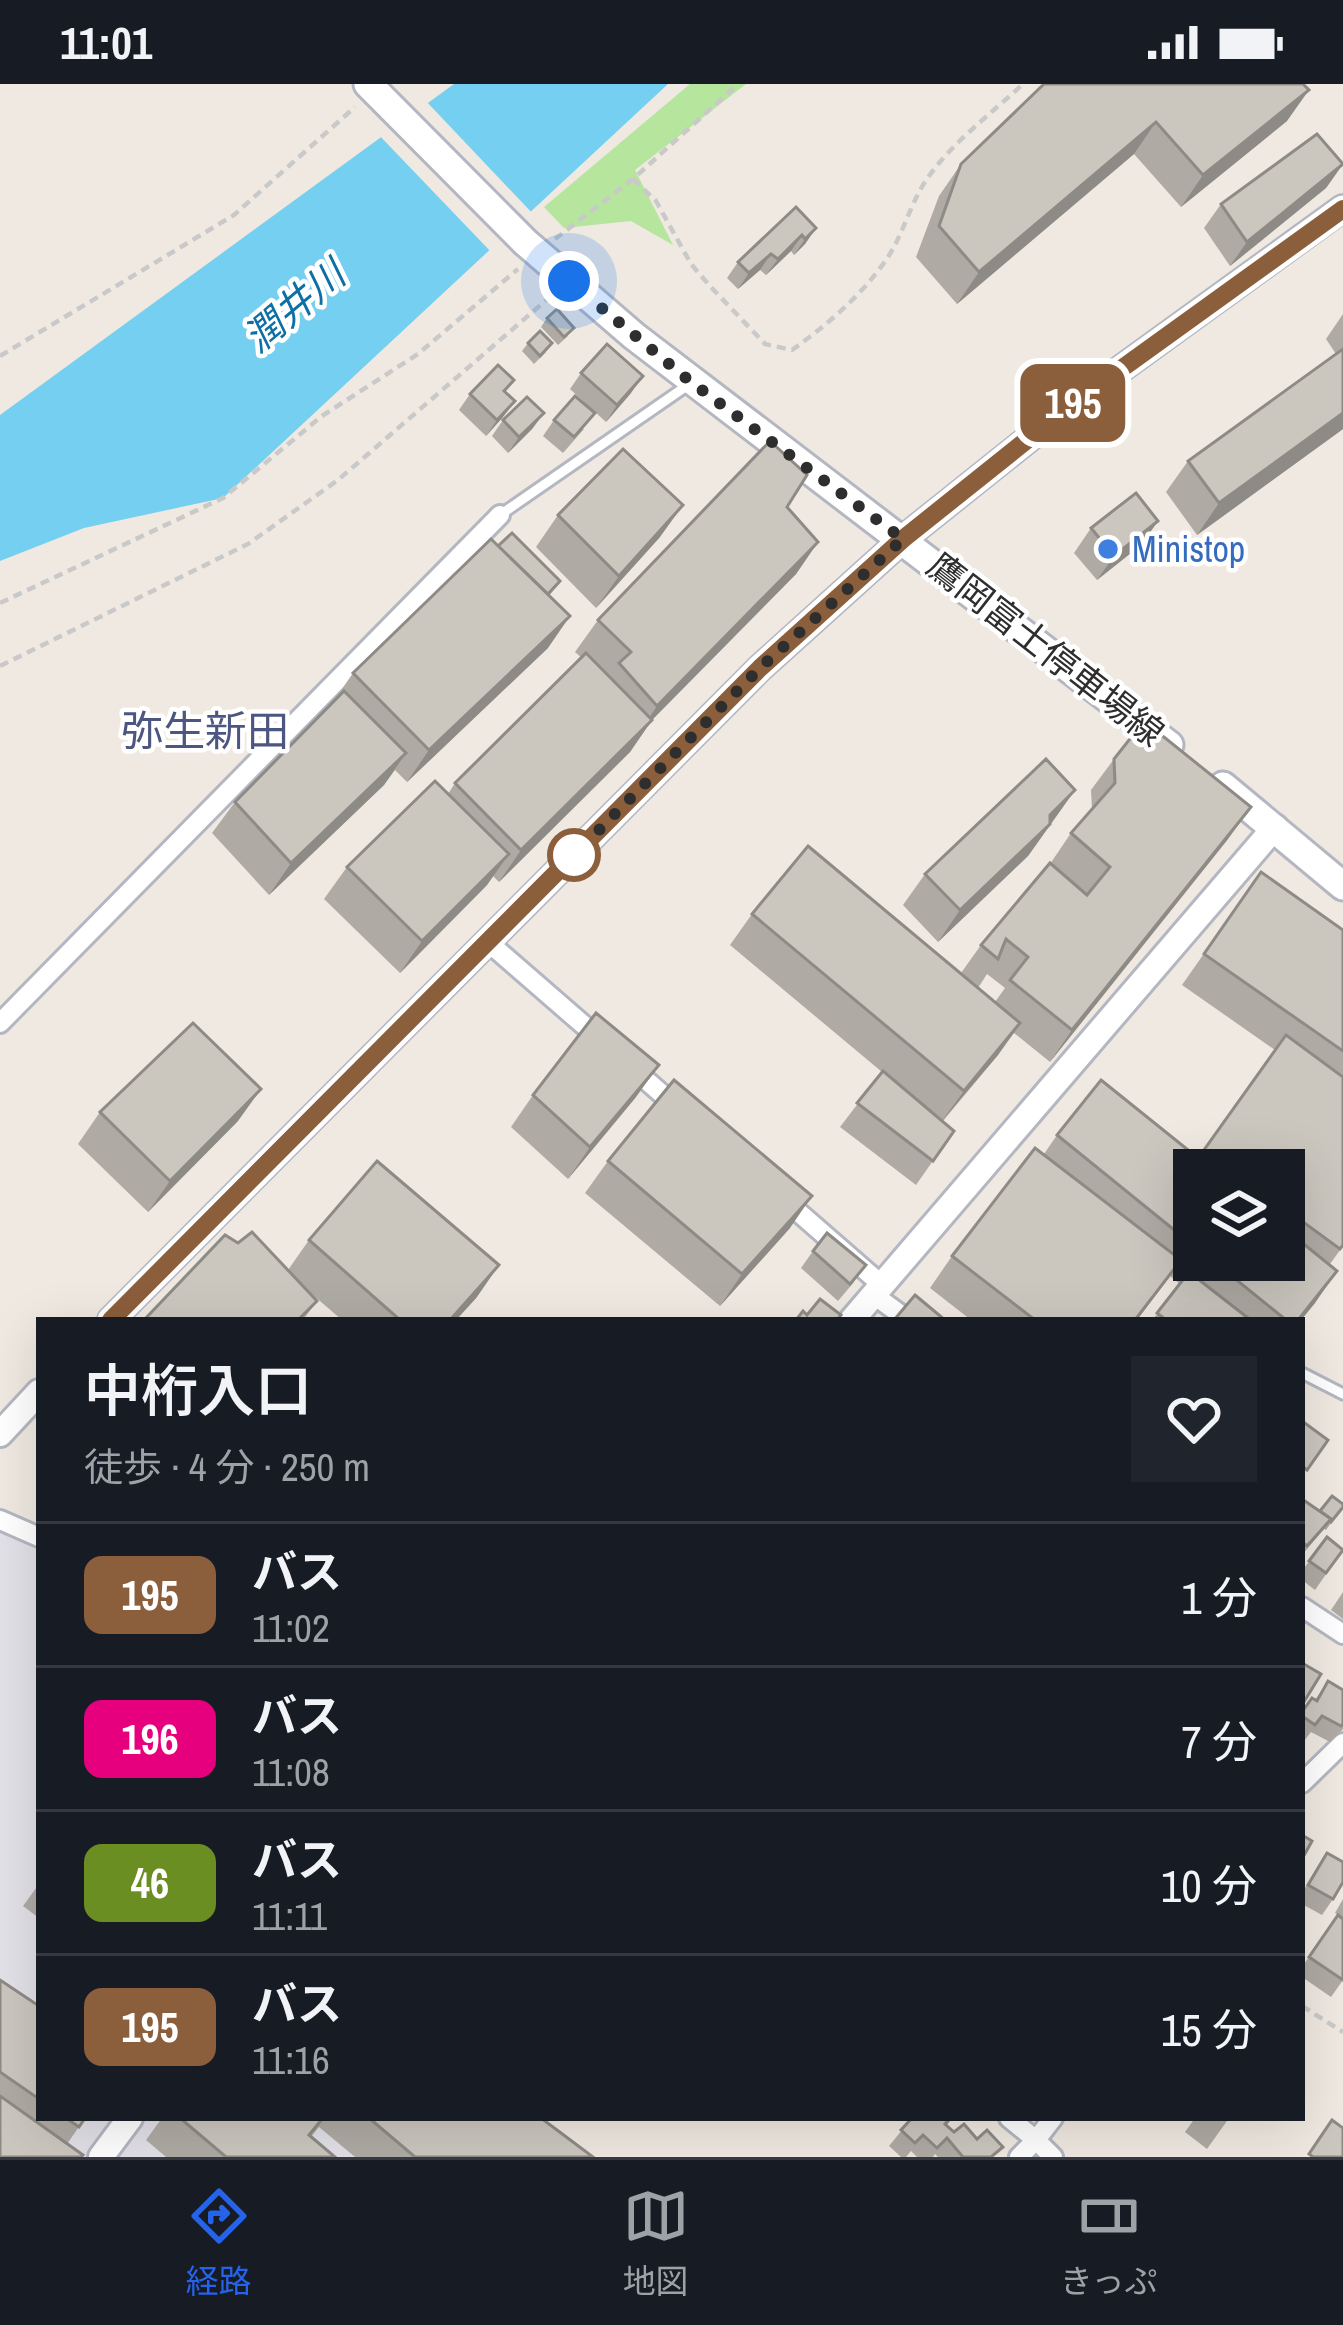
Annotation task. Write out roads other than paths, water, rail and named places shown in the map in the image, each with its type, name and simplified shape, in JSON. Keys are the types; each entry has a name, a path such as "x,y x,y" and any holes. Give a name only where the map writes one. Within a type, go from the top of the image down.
{"main road":[{"name":"鷹岡富士停車場線","path":"374,91 531,248 691,382 1275,826 1343,886"}],"street":[{"path":"114,1317 760,668 903,539 1067,408 1343,208"},
{"path":"0,1023 500,515"},
{"path":"855,1317 1275,826"},
{"path":"488,942 703,1129"},
{"path":"774,1191 905,1317"},
{"path":"0,1434 36,1395"},
{"path":"0,1520 36,1536"},
{"path":"1305,1609 1343,1634"},
{"path":"1305,1780 1343,1744"},
{"path":"101,2157 128,2121"},
{"path":"1013,2121 1053,2157"},
{"path":"1019,2157 1051,2121"}],"lane":[{"path":"500,515 691,382"},
{"path":"1305,1375 1343,1394"}],"water":[{"name":"潤井川","path":"454,84 668,84 223,498 84,528 0,561 0,415"}],"place":[{"name":"Ministop","path":"1108,549"}],"district":[{"name":"弥生新田","path":"205,731"}]}
